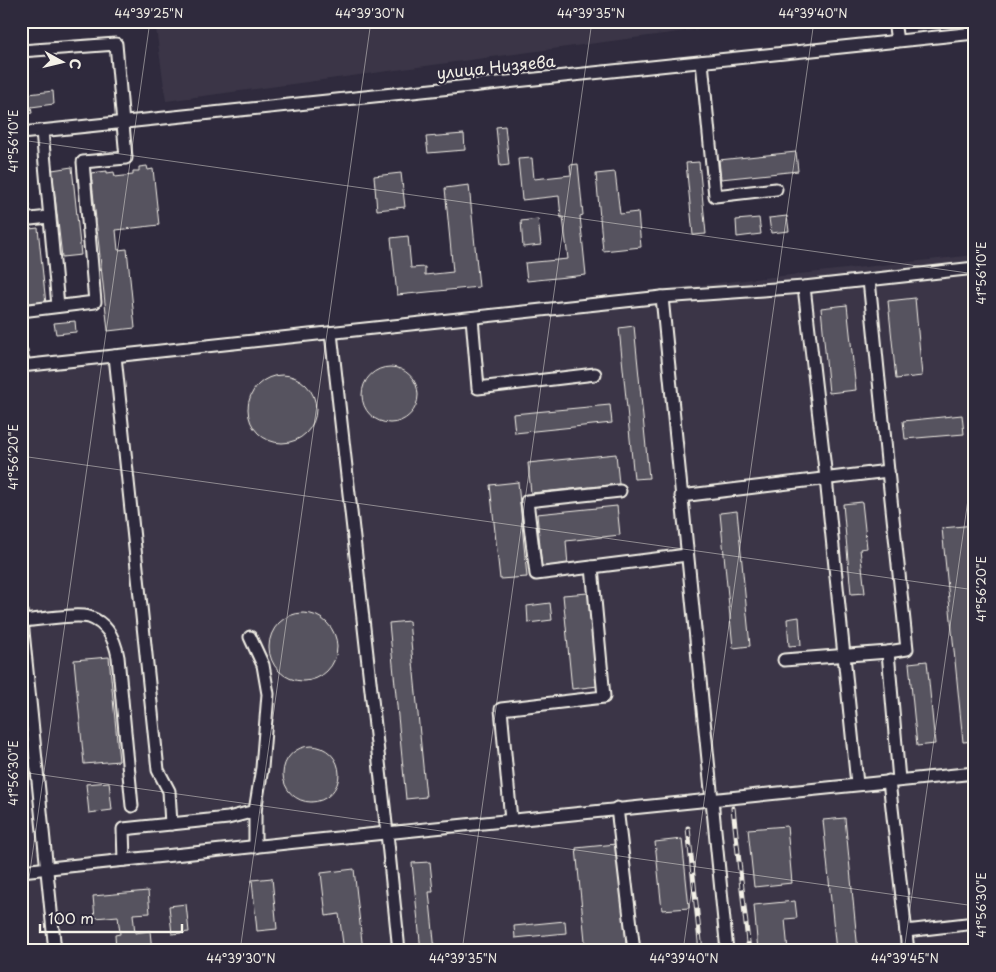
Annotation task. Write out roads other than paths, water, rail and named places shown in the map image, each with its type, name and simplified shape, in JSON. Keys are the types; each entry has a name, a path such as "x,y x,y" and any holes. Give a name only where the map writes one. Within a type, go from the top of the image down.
{"street":[{"path":"894,21 897,41"},
{"name":"улица Низяева","path":"21,133 975,33"},
{"path":"21,51 116,44 126,158 83,162 96,302 21,311"},
{"path":"702,62 715,196 776,190"},
{"path":"42,131 58,306"},
{"path":"21,220 49,217"},
{"path":"21,352 22,365 662,298 804,287 975,268"},
{"path":"784,660 908,649 869,280"},
{"path":"804,287 826,478 857,784"},
{"path":"662,298 727,951"},
{"path":"472,318 478,388 595,374"},
{"path":"331,333 399,951"},
{"path":"115,356 158,770 169,791 171,824"},
{"path":"681,496 888,471"},
{"path":"620,491 527,501 536,574 687,554"},
{"path":"510,820 502,710 604,697 592,567"},
{"path":"55,951 22,616 89,617 102,625 112,637 118,657 132,806"},
{"path":"250,637 262,665 268,694 262,768 256,812 255,847"},
{"path":"888,652 894,780 908,951"},
{"path":"21,871 711,798 975,773"},
{"path":"617,808 634,951"},
{"path":"124,860 123,829 228,818 256,812"},
{"path":"906,931 975,923"}],"railway":[{"path":"733,808 749,951"},
{"path":"688,828 701,951"}]}
